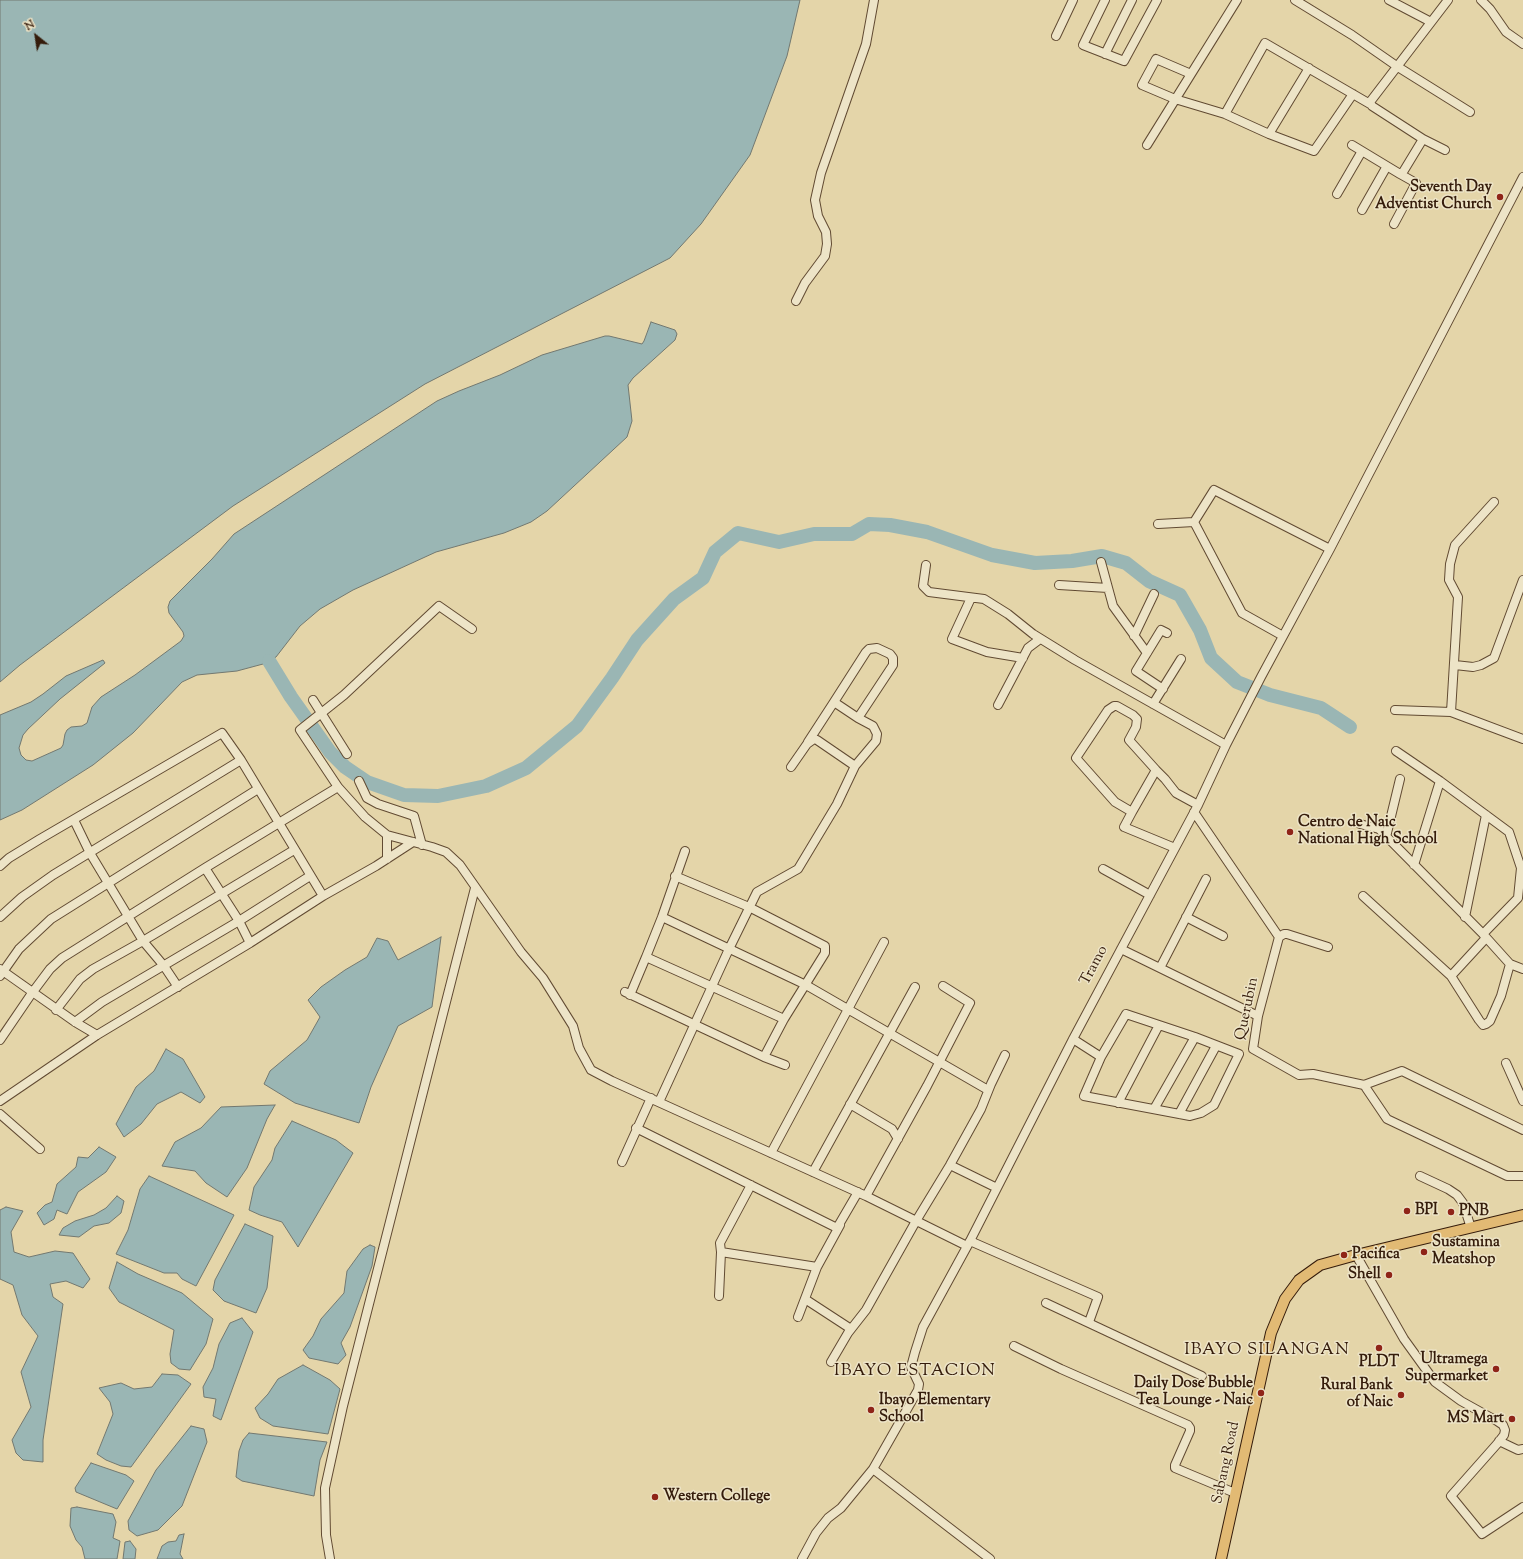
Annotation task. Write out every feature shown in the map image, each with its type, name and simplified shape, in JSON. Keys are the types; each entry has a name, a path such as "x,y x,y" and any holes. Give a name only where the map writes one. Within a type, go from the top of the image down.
{"main road":[{"name":"Sabang Road","path":"1222,1559 1235,1494 1272,1333 1285,1299 1299,1280 1320,1265 1523,1214"}],"street":[{"path":"796,301 805,283 825,256 827,244 826,232 818,216 815,200 821,173 866,44 874,0"},
{"path":"1056,36 1073,0"},
{"path":"1105,0 1083,45 1124,61 1157,0"},
{"path":"1105,54 1132,0"},
{"path":"1147,145 1237,0"},
{"path":"1295,0 1352,35 1398,67 1470,112"},
{"path":"1389,0 1431,22"},
{"path":"1370,104 1448,0"},
{"path":"1481,0 1506,32 1523,44"},
{"path":"1490,10 1492,0"},
{"path":"1225,114 1265,43 1370,104 1423,139 1445,150"},
{"path":"1191,74 1156,59 1142,85 1175,99 1225,114 1314,152 1353,94"},
{"path":"1269,134 1309,68"},
{"path":"1400,174 1403,172 1423,139"},
{"path":"1352,145 1416,184 1394,224"},
{"path":"1337,194 1362,151"},
{"path":"1362,210 1388,166"},
{"name":"Tramo","path":"802,1559 816,1533 828,1518 841,1508 873,1469 918,1390 919,1384 911,1367 923,1327 997,1188 1120,949 1196,808 1246,705 1330,549 1523,177"},
{"path":"1194,522 1214,490 1330,549"},
{"path":"1451,712 1458,597 1449,580 1450,564 1455,545 1494,502"},
{"path":"1158,524 1194,522"},
{"path":"1194,522 1242,613 1283,636"},
{"path":"1101,562 1113,606 1147,653"},
{"path":"926,565 923,586 929,592 984,599 1008,614 1040,639 1226,745"},
{"path":"1455,665 1473,667 1481,665 1494,658 1523,580"},
{"path":"1059,585 1108,588"},
{"path":"1134,636 1154,594"},
{"path":"971,598 952,639 986,652 1023,658"},
{"path":"472,629 439,606 344,695 300,730 338,787 365,817 387,835 446,852 460,865 521,952 543,978 573,1026 579,1048 592,1070 858,1192 916,1221 1098,1297 1088,1322"},
{"path":"1162,688 1136,671 1161,630 1167,632"},
{"path":"998,705 1028,648 1040,639"},
{"path":"791,767 869,649 877,648 890,654 893,658 893,666 858,718"},
{"path":"1153,704 1181,658"},
{"path":"312,700 319,716 347,754"},
{"path":"659,1102 729,949 757,892 798,869 837,804 855,766 878,737 875,729 834,702"},
{"path":"1132,812 1114,802 1076,758 1110,707 1117,706 1136,717 1138,722 1129,740 1176,793 1196,808 1279,937 1287,934 1328,947"},
{"path":"1395,710 1451,712 1523,740"},
{"path":"0,866 40,839 222,733 241,760 278,824 323,896"},
{"path":"807,744 811,740 817,740 855,766"},
{"path":"1396,751 1440,781 1509,832 1521,868 1518,898 1451,976"},
{"path":"0,917 37,886 241,760"},
{"path":"1156,770 1124,826 1175,848"},
{"path":"1386,837 1400,779"},
{"path":"359,781 367,798 384,806 414,816 422,844"},
{"path":"1414,865 1440,781"},
{"path":"0,1040 50,969 62,958 338,787"},
{"path":"97,1034 74,1022 1,972 18,949 51,918 108,884 258,789"},
{"path":"1465,917 1486,815"},
{"path":"74,820 90,853 128,917 143,941 164,966 178,987"},
{"path":"1360,824 1379,829 1510,964 1523,969"},
{"path":"387,835 387,859"},
{"path":"0,1101 97,1034 178,987 323,896 387,859 413,842"},
{"path":"56,1010 80,979 93,968 143,941 294,850"},
{"path":"685,851 675,876 662,917 646,957 627,993 764,1058 785,1065"},
{"path":"205,868 239,921 250,943"},
{"path":"1103,869 1150,895"},
{"path":"74,1022 102,1002 239,921 310,876"},
{"path":"675,876 749,907 825,946 825,953 784,1019 764,1058"},
{"path":"1160,968 1206,879"},
{"path":"330,1559 326,1535 325,1488 343,1406 475,888"},
{"path":"1363,896 1451,976 1469,1006 1483,1025 1490,1021 1501,996 1510,964"},
{"path":"662,917 806,985 988,1090"},
{"path":"1186,917 1223,936"},
{"name":"Querubin","path":"1279,937 1258,1016 1253,1049 1299,1075 1312,1074 1364,1086"},
{"path":"771,1153 884,942"},
{"path":"1120,949 1258,1016"},
{"path":"646,957 784,1019"},
{"path":"866,1196 970,1003 943,986"},
{"path":"813,1172 914,987"},
{"path":"1239,1054 1214,1105 1201,1114 1190,1116 1084,1096 1101,1057 1126,1014 1195,1037 1239,1054 1246,1053 1253,1049"},
{"path":"1118,1103 1159,1025"},
{"path":"1154,1109 1195,1037"},
{"path":"1073,1039 1101,1057"},
{"path":"1179,1114 1216,1046"},
{"path":"831,1362 851,1329 866,1310 916,1221 950,1165 981,1109 988,1090 1006,1055"},
{"path":"1506,1063 1523,1101"},
{"path":"1523,1130 1402,1071 1364,1086 1387,1119 1508,1176 1523,1176"},
{"path":"622,1162 636,1128 651,1098"},
{"path":"850,1104 892,1129 898,1139"},
{"path":"0,1114 40,1149"},
{"path":"636,1128 837,1228 840,1225"},
{"path":"950,1165 997,1188"},
{"path":"1420,1176 1448,1189 1457,1195 1464,1203 1471,1228"},
{"path":"719,1296 720,1243 752,1185"},
{"path":"798,1317 817,1267 858,1192"},
{"path":"721,1252 817,1267"},
{"path":"1356,1255 1386,1308 1425,1370 1435,1382 1446,1391 1503,1425 1505,1430 1500,1441 1451,1496 1482,1534 1523,1507"},
{"path":"805,1299 851,1329"},
{"path":"1046,1303 1202,1376"},
{"path":"1014,1346 1061,1369 1188,1425 1190,1430 1176,1462 1175,1468 1235,1494"},
{"path":"1500,1441 1522,1451"},
{"path":"873,1469 990,1559"}],"water":[{"path":"0,0 800,0 787,56 750,155 701,224 670,258 425,384 233,506 20,665 0,682"},
{"path":"651,322 675,330 677,334 675,340 633,378 628,385 632,421 627,437 547,511 531,522 504,533 436,552 353,590 320,609 300,626 276,657 263,664 237,671 197,675 182,682 133,733 93,765 22,810 0,820 0,715 31,702 66,676 103,660 105,663 60,699 28,729 23,735 19,748 21,755 26,760 32,761 61,748 67,730 71,727 82,726 87,723 92,707 101,697 135,675 181,641 184,636 183,632 169,613 168,607 170,601 212,559 234,534 437,401 500,375 542,355 605,336 642,344"},
{"path":"441,937 432,1007 398,1026 371,1087 359,1123 295,1103 264,1084 270,1071 307,1040 320,1017 308,1000 321,987 367,957 377,938 388,941 398,960"},
{"path":"166,1049 183,1059 205,1097 200,1103 181,1092 157,1104 141,1124 124,1137 116,1124 136,1087 154,1071"},
{"path":"275,1105 267,1119 247,1168 227,1197 206,1183 195,1171 162,1166 175,1142 201,1128 221,1107"},
{"path":"292,1121 336,1140 353,1153 298,1247 282,1222 249,1210 254,1187 272,1160 275,1148"},
{"path":"99,1147 116,1157 106,1172 78,1192 67,1214 57,1210 54,1219 44,1225 37,1213 45,1205 52,1202 57,1184 76,1167 78,1157 88,1158"},
{"path":"149,1176 234,1215 196,1286 182,1279 177,1273 164,1273 116,1254 128,1230 140,1189"},
{"path":"117,1196 124,1201 121,1213 109,1223 94,1226 79,1237 59,1235 63,1228 75,1221 94,1215 106,1208"},
{"path":"6,1207 23,1211 11,1232 14,1252 29,1257 55,1251 73,1253 90,1279 83,1288 66,1281 50,1284 53,1297 63,1304 43,1440 43,1462 23,1460 16,1453 12,1440 31,1407 21,1372 38,1336 22,1315 13,1285 0,1279 0,1210"},
{"path":"245,1224 273,1236 267,1288 256,1313 224,1301 213,1290 215,1280"},
{"path":"370,1245 375,1247 372,1266 350,1327 341,1343 346,1355 338,1364 309,1358 303,1350 313,1336 321,1319 344,1293 347,1271 363,1249"},
{"path":"117,1262 138,1274 182,1293 213,1319 206,1344 190,1370 179,1369 171,1363 170,1354 174,1330 119,1302 109,1288"},
{"path":"242,1318 253,1332 221,1420 213,1416 216,1399 204,1397 203,1387 213,1368 219,1344 230,1323"},
{"path":"303,1365 330,1380 340,1389 328,1434 273,1426 260,1418 255,1408 268,1394 278,1379"},
{"path":"162,1374 178,1375 191,1384 131,1467 121,1466 106,1460 97,1454 113,1414 110,1402 99,1388 121,1383 134,1389 152,1387"},
{"path":"191,1426 204,1429 207,1442 182,1506 158,1530 137,1536 129,1530 128,1521 156,1470"},
{"path":"249,1433 327,1442 320,1460 314,1496 242,1481 236,1477 239,1451 243,1440"},
{"path":"91,1463 126,1475 134,1481 117,1509 76,1492 75,1488"},
{"path":"77,1507 113,1514 116,1522 113,1538 120,1541 117,1559 85,1559 82,1547 76,1540 70,1526 71,1508"},
{"path":"184,1534 180,1554 183,1559 157,1559 162,1546 168,1542 176,1541 179,1535"},
{"path":"130,1541 136,1549 135,1559 123,1559 125,1542"}],"waterway":[{"path":"269,661 291,697 330,752 345,767 367,782 404,795 438,796 486,786 526,768 577,726 612,678 637,640 674,599 703,578 715,552 738,533 779,542 814,534 852,534 869,524 890,525 927,532 992,555 1035,563 1072,561 1102,556 1126,563 1149,581 1180,595 1200,630 1211,658 1237,682 1270,695 1321,708 1350,727"}],"place":[{"name":"Seventh Day Adventist Church","path":"1500,197"},
{"name":"Centro de Naic National High School","path":"1290,832"},
{"name":"BPI","path":"1407,1211"},
{"name":"PNB","path":"1451,1212"},
{"name":"Sustamina Meatshop","path":"1424,1252"},
{"name":"Pacifica","path":"1344,1255"},
{"name":"Shell","path":"1389,1275"},
{"name":"PLDT","path":"1379,1348"},
{"name":"Ultramega Supermarket","path":"1496,1369"},
{"name":"Daily Dose Bubble Tea Lounge - Naic","path":"1261,1393"},
{"name":"Rural Bank of Naic","path":"1401,1395"},
{"name":"Ibayo Elementary School","path":"871,1410"},
{"name":"MS Mart","path":"1512,1419"},
{"name":"Western College","path":"655,1497"}],"district":[{"name":"IBAYO SILANGAN","path":"1267,1351"},
{"name":"IBAYO ESTACION","path":"915,1372"}]}
